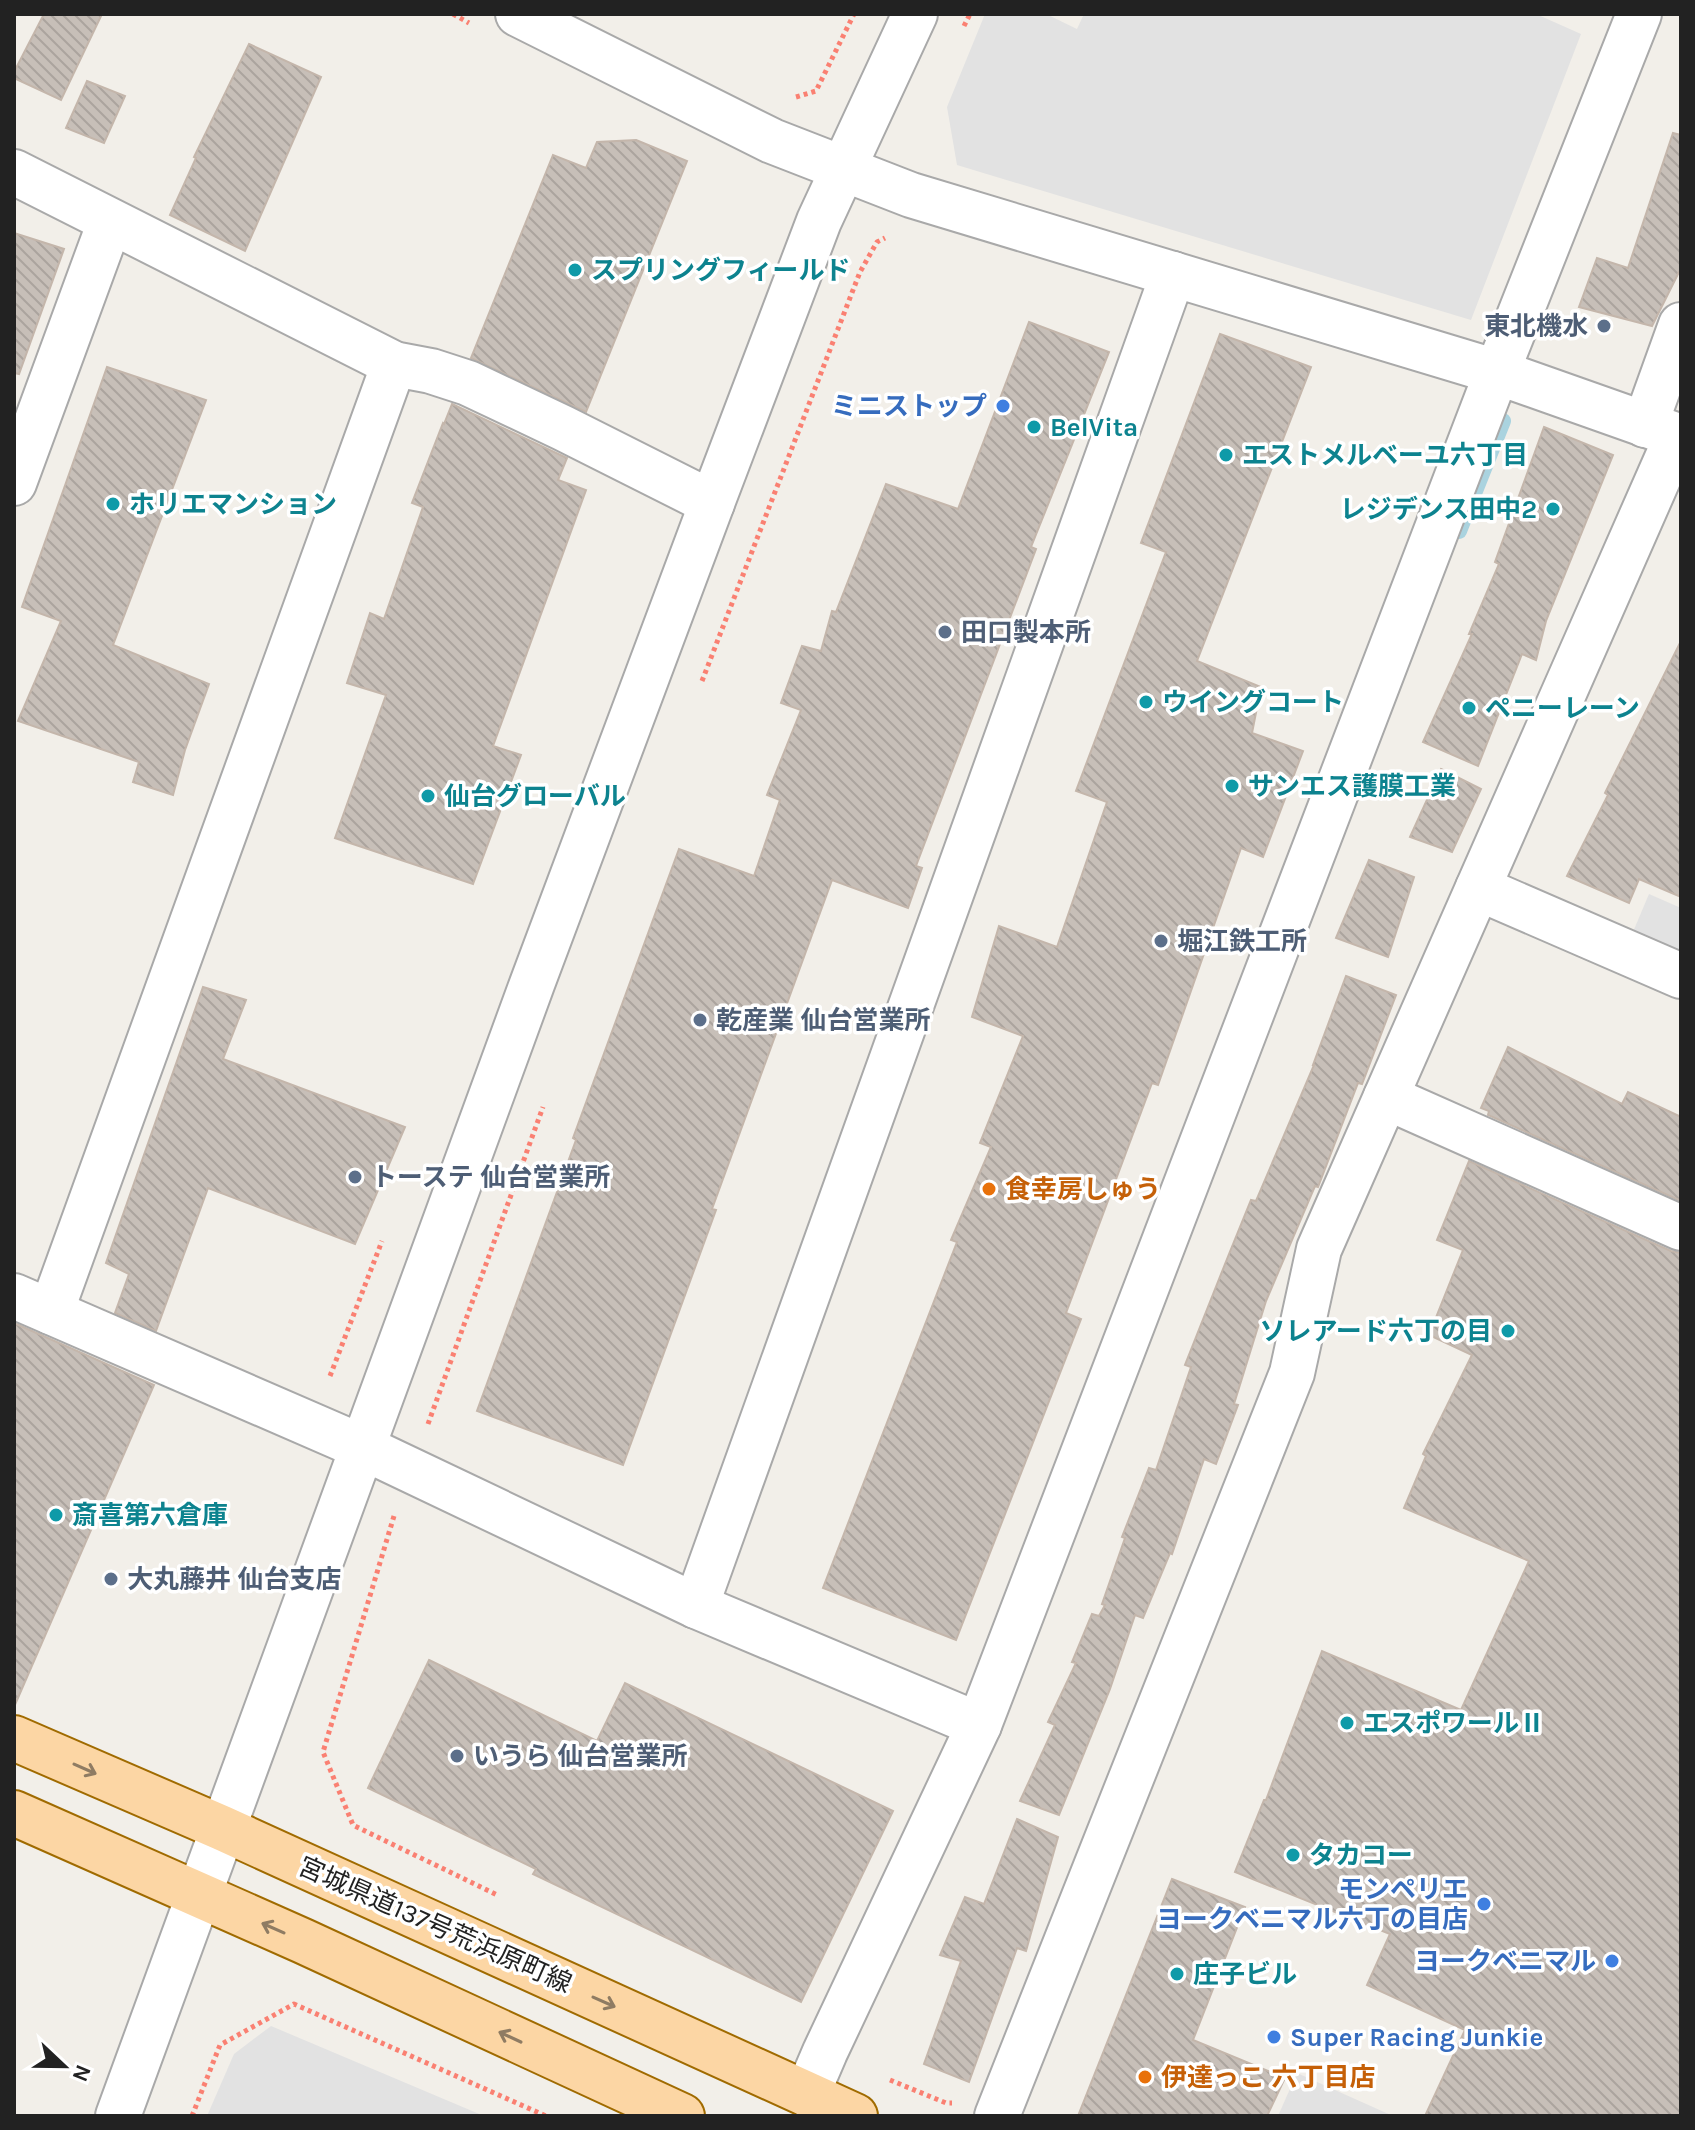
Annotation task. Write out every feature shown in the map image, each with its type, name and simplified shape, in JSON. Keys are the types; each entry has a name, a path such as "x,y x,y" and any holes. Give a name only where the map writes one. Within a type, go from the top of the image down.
{"main road":[{"name":"宮城県道137号荒浜原町線","path":"14,1738 222,1828 855,2116"},
{"path":"14,1813 682,2116"}],"street":[{"path":"118,2116 712,503 819,221 915,14"},
{"path":"807,2094 979,1725 1497,372 1639,14"},
{"path":"528,16 772,141 911,195 1497,372 1667,433"},
{"path":"14,172 394,364 431,371 468,383 712,503"},
{"path":"14,483 110,222"},
{"path":"696,1606 1173,274"},
{"path":"997,2116 1292,1373 1319,1249 1478,888 1667,433 1681,325"},
{"path":"394,364 33,1304 362,1447 696,1606 979,1725"},
{"path":"1478,888 1681,976"},
{"path":"1386,1097 1681,1228"}],"path":[{"path":"453,14 477,27"},
{"path":"701,684 860,272 877,242 887,237"},
{"path":"428,1425 546,1099"},
{"path":"396,1507 323,1752 353,1825 509,1901"},
{"path":"192,2116 220,2045 294,2004 546,2116"},
{"path":"882,2077 946,2103 955,2103"}],"shaded area":[{"path":"985,14 1046,14 1077,29 1084,14 1536,14 1581,34 1471,320 957,165 947,107"},
{"path":"1649,894 1681,908 1681,961 1630,939"},
{"path":"271,2026 484,2116 207,2116 234,2054"},
{"path":"1297,2073 1393,2116 1278,2116"}],"building":[{"path":"44,14 102,14 61,100 14,78 14,72"},
{"path":"249,44 321,77 245,251 170,215 194,157"},
{"path":"87,81 125,96 104,143 66,128"},
{"path":"1673,133 1681,135 1681,268 1652,326 1579,307 1597,258 1628,268"},
{"name":"スプリングフィールド","path":"636,140 687,161 586,412 471,358 553,155 586,168 597,142"},
{"path":"14,233 64,249 19,374 14,373"},
{"path":"1029,322 1109,352 1031,547 1036,549 916,866 922,868 908,908 832,880 623,1465 477,1411 679,849 754,876 780,800 767,795 801,710 781,703 802,646 821,651 832,611 836,612 886,484 958,509"},
{"path":"1220,334 1311,367 1197,661 1261,687 1252,733 1303,751 1263,857 1241,848 1158,1085 1152,1083 1066,1313 1081,1319 956,1640 823,1588 957,1242 951,1240 991,1147 980,1143 1023,1036 972,1017 999,926 1057,947 1107,802 1076,791 1166,552 1141,543"},
{"path":"107,367 206,400 113,645 209,684 185,750 173,795 133,782 139,762 18,721 61,621 22,607"},
{"path":"452,404 567,458 558,480 586,490 493,746 521,755 473,884 335,838 386,695 347,683 370,613 384,619 423,507 412,503"},
{"path":"1544,427 1613,455 1546,621 1536,660 1522,654 1478,766 1423,742 1472,634 1469,634 1499,564 1495,562"},
{"path":"1681,641 1681,897 1639,879 1629,903 1567,876"},
{"path":"1441,769 1481,789 1452,852 1410,837"},
{"path":"1369,860 1414,877 1388,957 1336,938"},
{"path":"1346,976 1396,995 1362,1084 1358,1083 1318,1187 1315,1186 1266,1301 1234,1404 1238,1405 1216,1464 1204,1459 1172,1554 1143,1618 1135,1615 1110,1689 1059,1815 1020,1801 1055,1725 1048,1722 1076,1663 1072,1662 1092,1614 1099,1616 1105,1605 1102,1604 1125,1538 1122,1537 1149,1468 1156,1470 1191,1367 1185,1365 1251,1200 1256,1201 1314,1065"},
{"path":"203,987 246,1000 223,1059 405,1127 355,1244 208,1188 156,1331 115,1313 129,1274 106,1263"},
{"path":"1508,1047 1622,1104 1628,1092 1681,1117 1681,1201 1488,1115 1489,1111 1481,1108"},
{"path":"1469,1161 1681,1253 1681,2116 1425,2116 1465,2030 1367,1985 1390,1934 1235,1872 1266,1800 1322,1651 1461,1710 1529,1561 1404,1508 1426,1456 1423,1454 1472,1355 1429,1335 1463,1250 1437,1240"},
{"name":"斎喜第六倉庫","path":"14,1323 154,1385 14,1707"},
{"path":"429,1660 597,1741 625,1683 893,1811 801,2002 533,1874 536,1869 368,1788"},
{"path":"1017,1819 1058,1837 1026,1951 1017,1948 969,2082 924,2064 961,1961 940,1955 965,1897 984,1904"},
{"name":"庄子ビル","path":"1172,1879 1245,1907 1193,2040 1285,2078 1267,2116 1078,2116"}],"waterway":[{"path":"1459,531 1503,421"}],"place":[{"name":"スプリングフィールド","path":"575,270"},
{"name":"東北機水","path":"1604,326"},
{"name":"ミニストップ","path":"1003,406"},
{"name":"BelVita","path":"1034,427"},
{"name":"エストメルベーユ六丁目","path":"1226,455"},
{"name":"ホリエマンション","path":"113,504"},
{"name":"レジデンス田中2","path":"1553,509"},
{"name":"田口製本所","path":"945,632"},
{"name":"ウイングコート","path":"1146,702"},
{"name":"ペニーレーン","path":"1469,708"},
{"name":"サンエス護膜工業","path":"1232,786"},
{"name":"仙台グローバル","path":"428,796"},
{"name":"堀江鉄工所","path":"1161,941"},
{"name":"乾産業 仙台営業所","path":"700,1020"},
{"name":"トーステ 仙台営業所","path":"355,1177"},
{"name":"食幸房しゅう","path":"989,1189"},
{"name":"ソレアード六丁の目","path":"1508,1331"},
{"name":"斎喜第六倉庫","path":"56,1515"},
{"name":"大丸藤井 仙台支店","path":"111,1579"},
{"name":"エスポワールⅡ","path":"1347,1723"},
{"name":"いうら 仙台営業所","path":"457,1756"},
{"name":"タカコー","path":"1293,1855"},
{"name":"モンペリエ ヨークベニマル六丁の目店","path":"1484,1904"},
{"name":"ヨークベニマル","path":"1612,1961"},
{"name":"庄子ビル","path":"1177,1974"},
{"name":"Super Racing Junkie","path":"1274,2037"},
{"name":"伊達っこ 六丁目店","path":"1145,2077"}]}
